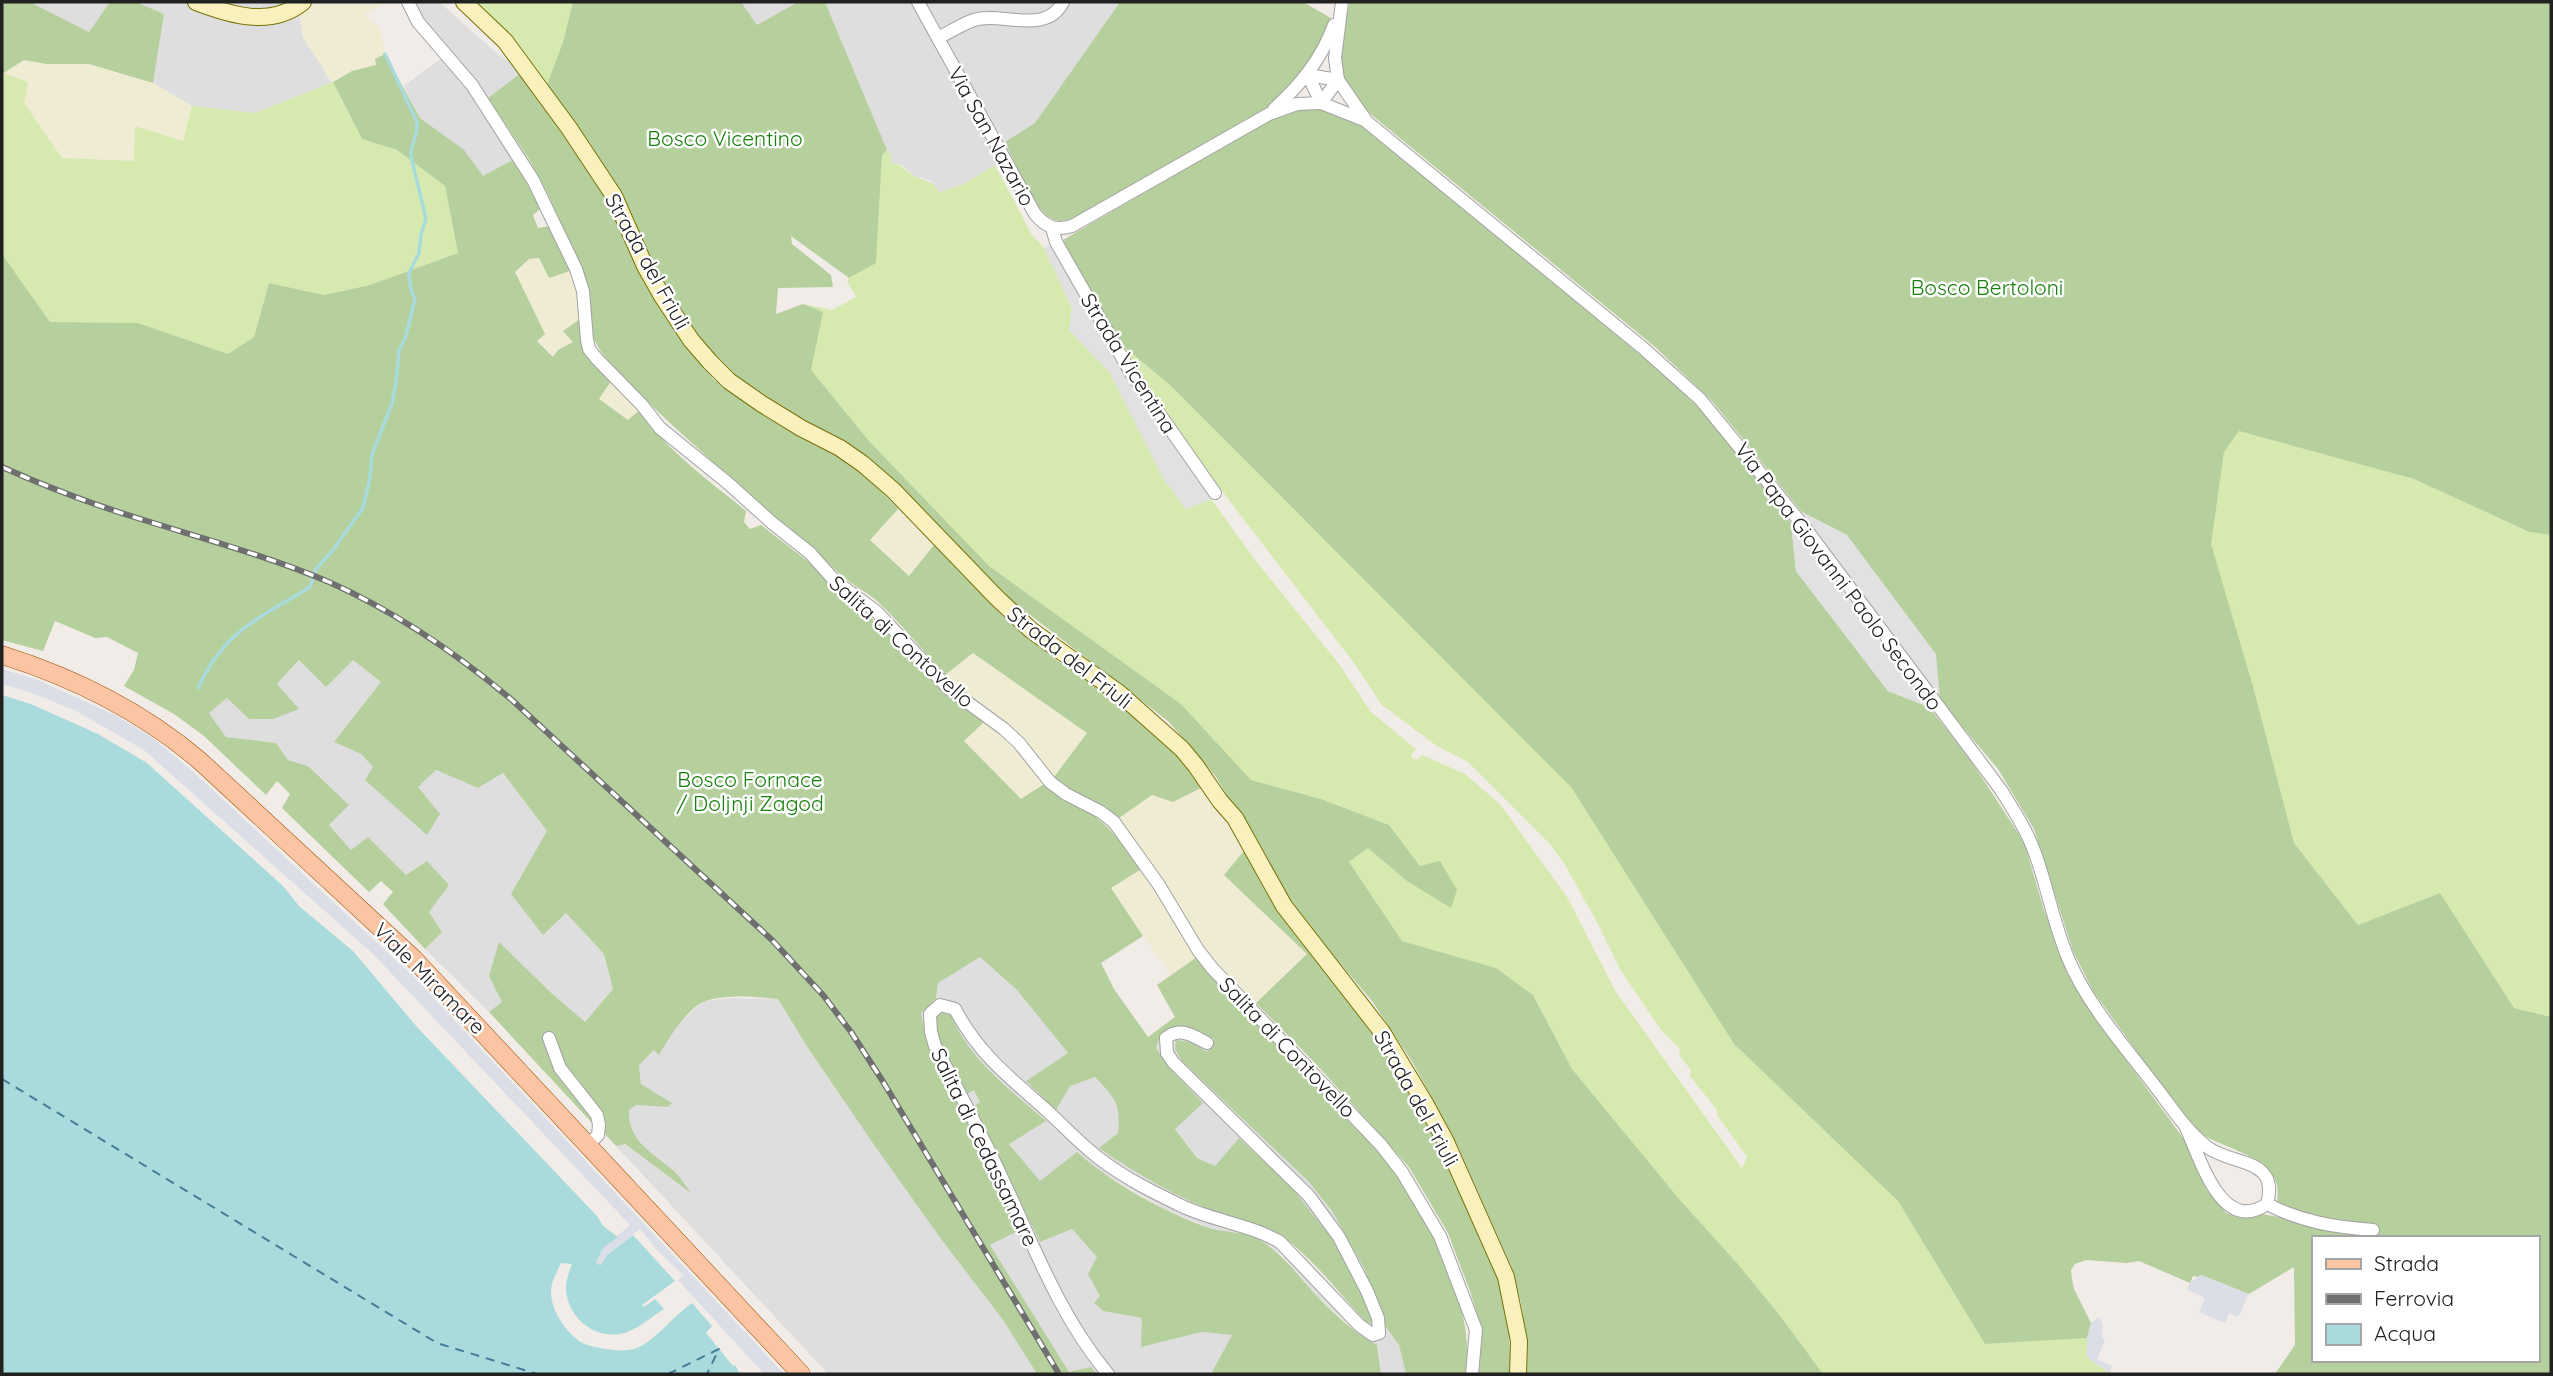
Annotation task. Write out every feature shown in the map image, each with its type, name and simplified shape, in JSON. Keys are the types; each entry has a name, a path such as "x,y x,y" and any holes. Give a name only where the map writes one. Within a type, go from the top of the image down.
{"main road":[{"path":"196,2 225,13 256,17 282,14 303,2"},
{"name":"Strada del Friuli","path":"464,2 505,41 569,128 614,196 645,266 663,296 691,340 710,362 729,381 762,404 863,464 1022,622 1119,693 1182,749 1196,766 1235,818 1284,906 1382,1032 1439,1129 1506,1278 1519,1341 1518,1374"},
{"name":"Viale Miramare","path":"7,657 56,674 112,699 174,738 199,760 414,959 801,1374"}],"street":[{"name":"Salita di Contovello","path":"408,2 418,22 472,85 533,180 562,238 583,291 589,349 660,428 810,553 834,580 877,612 948,688 1019,743 1050,782 1114,822 1159,885 1198,950 1212,968 1381,1145 1402,1172 1440,1236 1476,1330 1472,1374"},
{"name":"Via San Nazario","path":"918,2 1035,214 1052,228"},
{"path":"938,38 976,19 1035,21 1060,8 1063,2"},
{"path":"1269,114 1308,75 1328,40 1342,2"},
{"path":"1052,228 1072,226 1269,114 1297,104 1321,103 1338,80 1335,58 1342,2"},
{"path":"1308,75 1338,80"},
{"path":"1308,75 1321,103"},
{"name":"Via Papa Giovanni Paolo Secondo","path":"1338,80 1367,122 1643,348 1700,399 1730,434 1805,529 2001,790 2034,849 2052,912 2078,980 2186,1128 2213,1185 2226,1205 2233,1210 2251,1212 2267,1205 2271,1187 2262,1172 2243,1161 2210,1149 2186,1128"},
{"name":"Via Papa Giovanni Paolo Secondo","path":"1321,103 1367,122"},
{"name":"Strada Vicentina","path":"1052,228 1056,242 1131,373 1215,493"},
{"name":"Salita di Cedassamare","path":"1108,1374 1087,1347 1044,1269 994,1161 935,1046 930,1014 940,1005 955,1009 969,1035 988,1058 1101,1160 1139,1185 1180,1205 1209,1218 1263,1232 1280,1242 1359,1325 1373,1335 1379,1333 1378,1318 1367,1291 1339,1237 1324,1216 1309,1196 1180,1070 1167,1053 1166,1038 1180,1031 1207,1044"},
{"path":"548,1038 560,1068 597,1115 598,1135 588,1145"},
{"path":"2267,1205 2321,1225 2373,1230"}],"shaded area":[{"path":"30,2 110,2 89,32"},
{"path":"136,2 311,2 299,12 332,82 255,113 192,106 153,83 164,14"},
{"path":"311,2 387,2 364,15 380,28 385,54 374,59 375,65 352,71 332,82 303,38 299,12"},
{"path":"420,2 439,2 522,72 488,98 527,156 513,160 483,177 463,150 420,118 404,86 443,57 414,8"},
{"path":"741,2 798,2 757,25"},
{"path":"825,2 1120,2 1035,123 1005,142 1012,156 963,184 940,192 929,180 914,176 902,165 891,163 891,155"},
{"path":"23,60 46,64 89,64 153,83 192,106 183,141 136,126 135,161 62,158 3,73"},
{"path":"1063,240 1089,293 1107,344 1120,367 1211,499 1186,509 1163,478 1110,373 1069,330 1072,308 1044,248"},
{"path":"529,258 539,258 549,277 573,270 580,319 574,342 558,350 553,357 537,340 515,273"},
{"path":"611,381 641,409 628,420 599,399"},
{"path":"898,509 934,545 909,576 869,539"},
{"path":"1802,512 1847,535 1936,654 1940,700"},
{"path":"1791,523 1929,707 1888,691 1796,571"},
{"path":"973,652 1088,733 1054,777 1027,743 945,675"},
{"path":"300,660 353,660 381,682 334,742 361,754 373,767 418,787 436,770 478,788 503,773 547,831 566,913 604,954 613,989 585,1022 548,990 489,976 503,1002 489,1012 425,949 442,932 428,912 449,885 427,862 406,875 368,837 351,850 329,825 348,804 308,766 288,760 276,743 226,737 209,713 227,698 249,719 273,719 298,709 277,684"},
{"path":"2,669 38,680 117,716 150,736 190,769 416,979 784,1374 764,1374 678,1280 683,1275 640,1229 607,1255 601,1265 597,1264 604,1247 630,1225 373,954 144,750 74,710 2,684"},
{"path":"984,722 1017,748 1044,784 1021,799 963,741"},
{"path":"1201,788 1230,825 1244,851 1225,875 1307,954 1256,1003 1207,953 1144,852 1119,818 1152,795 1173,802"},
{"path":"1141,870 1197,957 1171,976 1111,887"},
{"path":"980,956 1017,990 1068,1053 1027,1081 1055,1109 1070,1086 1095,1077 1116,1099 1120,1115 1118,1133 1100,1149 1221,1213 1258,1224 1279,1234 1306,1258 1367,1323 1372,1323 1238,1139 1215,1166 1197,1158 1175,1128 1203,1103 1175,1074 1156,1048 1161,1034 1173,1026 1184,1026 1214,1039 1207,1053 1191,1042 1175,1049 1182,1061 1309,1182 1332,1211 1364,1268 1386,1327 1399,1345 1406,1374 1381,1374 1377,1345 1362,1337 1317,1296 1282,1255 1256,1238 1209,1228 1165,1209 1096,1169 1077,1152 1040,1182 1009,1143 1046,1121 987,1069 958,1034 951,1015 943,1013 936,1016 967,1093 974,1090 980,1102 974,1108 1040,1242 1072,1229 1097,1257 1101,1296 1094,1302 1103,1311 1142,1318 1142,1347 1202,1332 1233,1335 1211,1374 1097,1374 1091,1367 1069,1373 990,1245 1019,1230 925,1032 921,1013 936,999 938,983"},
{"path":"732,998 778,999 872,1142 1003,1320 1037,1374 828,1374 616,1146 624,1144 689,1191 675,1172 645,1147 632,1132 629,1110 636,1105 668,1107 641,1084 639,1065 655,1050 660,1054 681,1021 703,1001"},
{"path":"2201,1275 2249,1294 2238,1317 2229,1313 2225,1323 2199,1312 2205,1298 2187,1290 2190,1283"},
{"path":"2099,1317 2105,1341 2097,1359 2112,1366 2110,1373 2087,1357 2087,1338 2091,1323"}],"green space":[{"path":"2,2 30,2 89,32 110,2 136,2 164,14 153,83 89,64 46,64 24,60 2,74"},
{"path":"471,2 573,2 563,42 547,85"},
{"name":"Bosco Vicentino","path":"573,2 741,2 757,25 798,2 825,2 887,150 882,155 876,263 849,278 791,236 792,244 831,275 833,287 778,288 776,314 803,304 823,312 811,370 869,441 989,566 1181,704 1251,780 1321,799 1389,825 1420,866 1440,861 1457,890 1451,908 1407,881 1368,848 1349,862 1402,941 1496,968 1533,995 1572,1069 1778,1313 1823,1374 1527,1374 1526,1338 1512,1268 1457,1144 1413,1063 1372,1001 1294,909 1216,777 1168,721 990,584 956,546 783,410 737,378 705,346 673,300 646,253 616,185 590,143 547,85 563,42"},
{"path":"1120,2 1303,2 1331,18 1319,47 1300,73 1267,108 1074,218 1055,220 1038,207 1005,142 1035,123"},
{"name":"Bosco Bertoloni","path":"1350,2 2551,2 2551,535 2529,532 2414,479 2239,431 2224,452 2211,544 2254,690 2294,843 2358,925 2440,893 2514,1008 2551,1017 2551,1374 2275,1374 2295,1345 2294,1267 2249,1294 2201,1275 2193,1276 2190,1283 2139,1261 2127,1263 2086,1260 2075,1264 2071,1270 2074,1289 2091,1323 2087,1338 1985,1344 1898,1201 1734,1044 1571,787 1171,386 1116,340 1063,240 1271,119 1297,110 1315,108 1358,121 1668,378 1710,419 1791,523 1796,571 1888,691 1929,707 1969,758 2024,842 2044,910 2067,973 2096,1019 2191,1149 2207,1190 2226,1213 2240,1218 2262,1214 2278,1217 2282,1206 2277,1201 2277,1186 2272,1173 2249,1156 2192,1128 2093,991 2073,951 2034,829 1998,769 1940,700 1847,535 1802,512 1712,401 1654,346 1368,112 1349,89 1343,75 1340,55 1342,33"},
{"name":"Bosco Fornace / Doljnji Zagod","path":"385,54 420,118 464,150 483,176 513,160 541,208 533,215 538,228 550,226 573,270 549,278 539,258 529,259 515,272 545,334 537,341 553,357 558,350 573,342 563,331 580,319 584,347 611,381 599,399 628,420 641,409 674,451 746,511 744,522 750,529 761,525 810,563 844,600 877,622 920,669 955,701 984,722 964,741 1021,799 1044,784 1096,817 1118,839 1140,870 1111,888 1143,936 1101,963 1114,989 1148,1037 1175,1017 1157,985 1197,957 1375,1147 1417,1207 1445,1261 1463,1318 1467,1346 1466,1374 1406,1374 1399,1345 1386,1327 1364,1268 1332,1211 1309,1182 1182,1061 1175,1049 1176,1040 1191,1042 1207,1052 1214,1039 1182,1027 1161,1034 1156,1048 1175,1074 1203,1103 1175,1129 1197,1158 1215,1166 1239,1138 1288,1183 1333,1240 1372,1316 1373,1323 1367,1323 1311,1261 1287,1240 1263,1227 1189,1201 1099,1148 1118,1133 1118,1115 1112,1096 1095,1077 1070,1086 1056,1110 1026,1081 1068,1053 1017,990 980,957 938,983 936,999 921,1013 925,1032 1020,1230 990,1245 1069,1372 1091,1367 1097,1374 1037,1374 1003,1320 872,1142 778,999 732,997 699,1004 680,1024 659,1055 654,1050 639,1065 641,1084 672,1103 668,1107 636,1105 629,1110 632,1130 650,1152 674,1171 691,1193 625,1144 616,1146 604,1133 600,1112 562,1060 551,1034 544,1034 555,1069 592,1116 595,1126 489,1012 502,1002 489,976 499,942 585,1022 613,989 604,954 566,913 543,935 511,894 547,831 503,773 478,788 436,770 418,787 440,814 427,835 365,780 373,767 361,754 334,742 381,682 353,660 326,687 299,660 277,684 299,709 273,719 249,719 227,698 209,713 226,737 276,743 288,760 308,766 349,805 329,825 351,850 368,837 406,875 427,861 449,885 429,912 442,932 425,949 383,904 393,892 381,881 369,892 282,808 290,794 277,781 266,795 204,736 174,714 124,686 134,670 138,653 107,637 95,638 55,621 43,651 2,640 2,254 50,322 138,323 228,354 254,337 269,283 324,295 370,285 458,253 445,186 397,150 362,139 333,82 352,71 376,65 375,59"},
{"path":"522,72 598,186 642,278 665,315 713,379 837,451 868,477 898,509 870,540 909,576 934,545 1004,617 1056,660 1106,692 1176,751 1201,788 1173,802 1152,795 1119,818 1061,784 1054,777 1087,733 973,653 945,675 876,600 841,575 619,374 592,336 590,293 548,194 527,156 488,98"},
{"path":"3,73 28,82 24,103 62,158 134,161 135,126 183,141 192,106 255,113 333,82 362,139 397,150 445,186 458,253 370,285 324,295 269,283 254,337 228,354 138,323 50,322 2,254"},
{"path":"887,150 891,155 891,163 931,183 940,192 962,185 995,165 1032,235 1044,248 1072,308 1069,330 1110,373 1163,478 1186,509 1211,499 1259,565 1339,664 1371,712 1416,749 1411,755 1412,758 1417,760 1422,755 1465,774 1500,804 1567,897 1616,992 1742,1168 1747,1157 1717,1115 1717,1110 1690,1076 1691,1070 1679,1055 1680,1049 1661,1030 1620,969 1598,924 1551,845 1468,762 1437,746 1381,704 1354,663 1222,491 1116,340 1171,386 1571,787 1734,1044 1898,1201 1985,1344 2087,1338 2087,1357 2111,1374 1823,1374 1778,1313 1572,1069 1533,995 1496,968 1402,941 1349,862 1368,848 1407,881 1420,866 1389,825 1321,799 1251,780 1181,704 989,566 869,441 811,370 822,313 803,304 832,310 856,297 847,281 876,262 882,155"},
{"path":"2239,431 2414,479 2528,532 2551,535 2551,1017 2514,1008 2440,893 2358,925 2294,843 2254,690 2210,545 2224,452"},
{"path":"1244,851 1266,892 1377,1039 1433,1133 1507,1298 1511,1374 1479,1374 1482,1330 1470,1291 1448,1233 1409,1167 1316,1064 1256,1003 1307,954 1224,875"},
{"path":"943,1013 951,1015 969,1046 992,1073 1046,1121 1009,1144 1040,1181 1077,1152 1122,1185 1172,1213 1212,1229 1258,1239 1282,1257 1336,1315 1377,1345 1381,1374 1211,1374 1232,1335 1202,1332 1141,1347 1142,1318 1103,1311 1094,1303 1100,1296 1088,1274 1097,1257 1072,1229 1040,1242 973,1107 980,1102 974,1090 967,1094 942,1047 936,1016"}],"water":[{"path":"2,695 31,704 98,734 147,763 283,886 299,906 354,952 417,1027 597,1216 603,1226 618,1237 604,1247 597,1264 601,1265 607,1255 633,1235 675,1281 642,1305 644,1307 655,1299 664,1309 643,1324 620,1334 601,1333 584,1324 572,1310 566,1291 572,1264 561,1263 552,1284 552,1300 562,1323 573,1336 582,1343 595,1347 633,1349 651,1340 692,1303 712,1326 706,1333 740,1374 2,1374"}],"waterway":[{"path":"199,688 211,664 232,639 256,620 310,587 316,569 363,508 372,455 392,403 399,350 405,339 415,299 409,273 419,253 426,219 411,156 417,122 385,54"}],"ferry route":[{"path":"2,1079 437,1343 537,1374"},
{"path":"668,1374 719,1349 707,1374"}],"railway":[{"path":"2,467 92,503 262,557 329,582 378,606 425,635 512,700 772,940 823,995 882,1080 1059,1374"}]}
